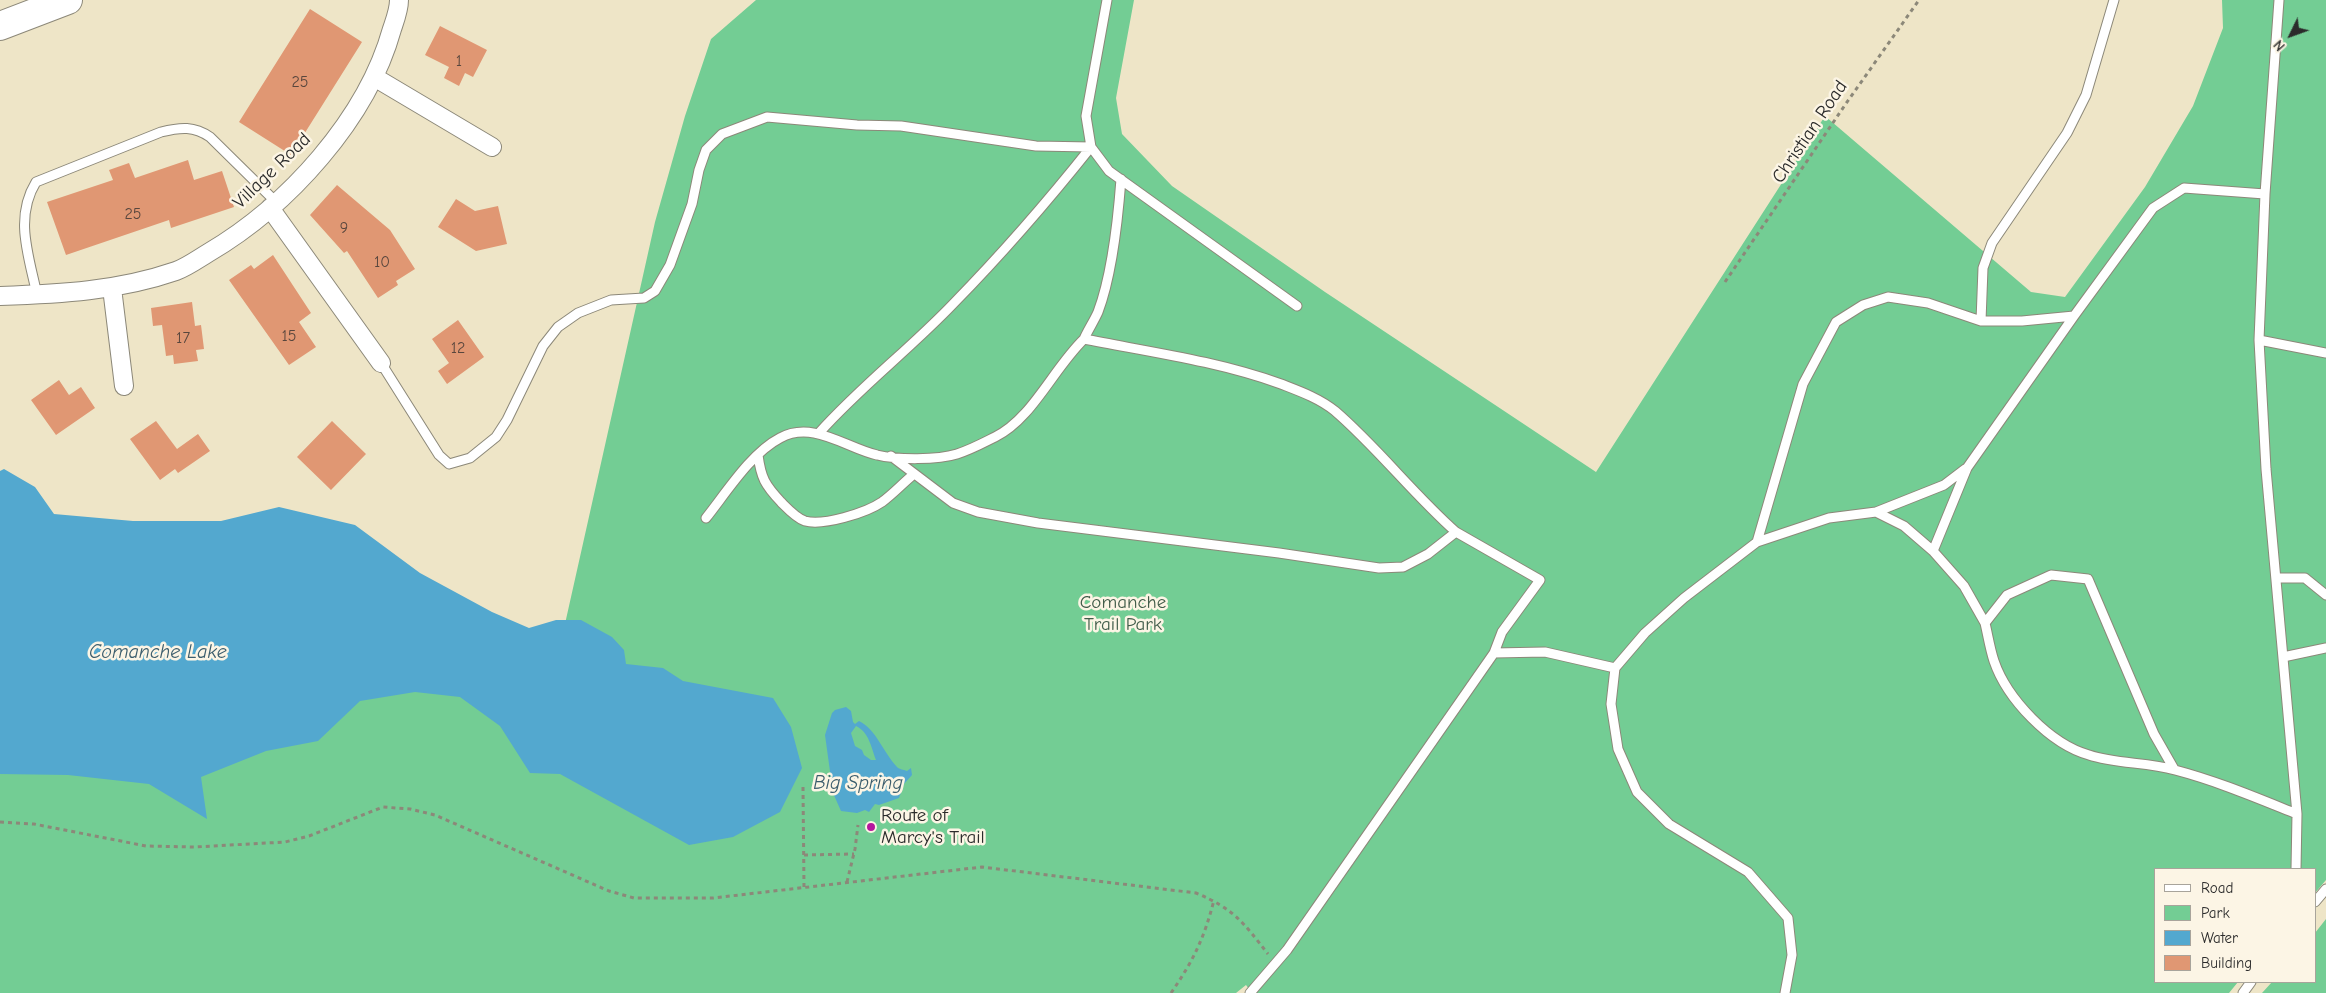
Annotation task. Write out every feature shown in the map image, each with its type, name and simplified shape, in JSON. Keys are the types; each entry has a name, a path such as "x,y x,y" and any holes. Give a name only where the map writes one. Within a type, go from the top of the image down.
{"main road":[{"path":"0,26 68,0"}],"street":[{"name":"Village Road","path":"0,296 37,295 112,288 178,271 227,242 273,205 338,136 366,94 386,52 399,0"},
{"path":"374,77 492,147"},
{"path":"273,205 381,363"},
{"path":"112,288 124,386"}],"lane":[{"path":"1107,0 1086,116 1091,147 1109,171 1297,306"},
{"path":"1981,321 1983,268 1992,243 2067,133 2086,95 2114,0"},
{"path":"2279,0 2264,194 2259,340 2266,469 2298,814 2296,868"},
{"path":"381,363 439,455 449,464 470,458 496,437 508,420 543,346 558,327 578,313 611,300 644,298 655,291 670,265 692,204 699,170 706,150 722,134 767,117 857,125 901,126 1036,146 1091,147"},
{"path":"37,295 24,230 27,197 36,182 161,132 180,128 198,129 210,137 273,205"},
{"path":"819,433 845,404 953,304 1032,217 1091,147"},
{"path":"706,518 758,455 781,437 797,432 819,433 878,456 920,458 956,454 997,436 1022,419 1066,356 1084,340 1098,312 1118,215 1121,179"},
{"path":"1933,551 1966,468 2074,316 2154,208 2184,188 2264,194"},
{"path":"1757,542 1803,384 1836,322 1863,305 1888,297 1928,303 1981,321 2022,321 2074,316"},
{"path":"1084,340 1214,364 1262,377 1308,394 1334,410 1432,511 1456,532 1540,580 1502,632 1494,653 1287,950 1250,993"},
{"path":"2259,340 2326,353"},
{"path":"758,455 760,474 766,485 790,511 803,521 816,522 836,519 881,503 914,474"},
{"path":"891,456 953,503 978,512 1038,523 1279,553 1378,568 1403,567 1428,554 1456,532"},
{"path":"1785,993 1792,955 1788,918 1748,872 1669,824 1636,792 1618,750 1611,704 1615,668 1645,633 1684,598 1757,542 1829,518 1876,512 1911,500 1944,485 1966,468"},
{"path":"1876,512 1904,526 1933,551 1964,586 1985,624 1995,662 2014,697 2033,720 2058,740 2088,755 2174,769 2228,787 2298,814"},
{"path":"1985,624 2007,595 2051,575 2088,579 2154,734 2174,769"},
{"path":"2276,578 2305,578 2326,595"},
{"path":"2283,657 2326,648"},
{"path":"1494,653 1545,652 1615,668"},
{"path":"2316,901 2326,889"}],"path":[{"name":"Christian Road","path":"1726,282 1845,104 1919,0"},
{"path":"803,787 804,887"},
{"path":"0,822 34,824 146,846 194,847 285,842 308,836 383,807 410,808 434,815 609,891 634,898 713,898 982,867 1196,893 1221,903 1244,923 1275,964"},
{"path":"847,882 854,854 858,825"},
{"path":"804,855 854,854"},
{"path":"1171,993 1192,963 1206,932 1214,900"}],"green space":[{"name":"Comanche Trail Park","path":"756,0 1134,0 1116,98 1122,134 1172,186 1325,292 1596,472 1825,116 2031,292 2065,297 2145,187 2193,106 2223,28 2222,0 2326,0 2326,880 2316,892 2316,868 2154,868 2154,983 2237,983 2229,993 1252,993 1246,985 1236,993 0,993 0,747 388,664 556,664 655,222 685,116 711,39"},
{"path":"2326,919 2326,993 2262,993 2271,983 2316,983 2316,932"}],"water":[{"name":"Comanche Lake","path":"4,469 35,487 54,514 133,521 221,521 279,507 355,525 420,573 492,612 529,628 556,620 581,620 612,637 624,650 626,664 663,668 683,681 773,698 791,727 802,768 780,812 733,837 689,845 560,774 530,773 500,726 460,697 415,692 360,701 318,741 266,751 201,777 207,819 149,784 68,775 0,774 0,471"},
{"name":"Big Spring","path":"846,707 851,711 853,722 855,724 859,721 870,729 899,769 907,771 911,768 912,775 904,784 899,798 879,805 875,804 869,812 865,810 857,813 841,811 833,793 825,735 832,713 835,710","holes":["856,726 869,740 876,760 871,760 864,755 862,750 855,746 851,733"]}],"building":[{"path":"310,9 362,42 291,155 239,122"},
{"path":"440,26 487,50 473,77 465,73 459,86 444,78 449,67 425,55"},
{"path":"188,160 194,180 222,171 234,207 171,228 169,220 66,255 47,202 113,180 109,170 129,163 135,178"},
{"path":"337,185 390,230 415,269 396,281 398,285 378,298 347,251 344,253 310,215"},
{"path":"456,199 475,211 498,206 507,244 476,251 438,227"},
{"path":"273,255 311,313 299,322 316,347 289,365 229,280 251,265 254,269"},
{"path":"192,302 195,326 201,325 204,349 196,350 198,361 174,364 173,355 166,356 162,325 153,326 151,308"},
{"path":"458,320 484,357 447,384 438,371 449,363 432,339"},
{"path":"59,380 69,395 81,387 95,408 56,435 31,400"},
{"path":"156,421 177,449 198,434 210,451 178,473 175,469 160,480 130,439"},
{"path":"332,421 366,454 331,490 297,457"}],"place":[{"name":"Route of Marcy's Trail","path":"871,827"}]}
